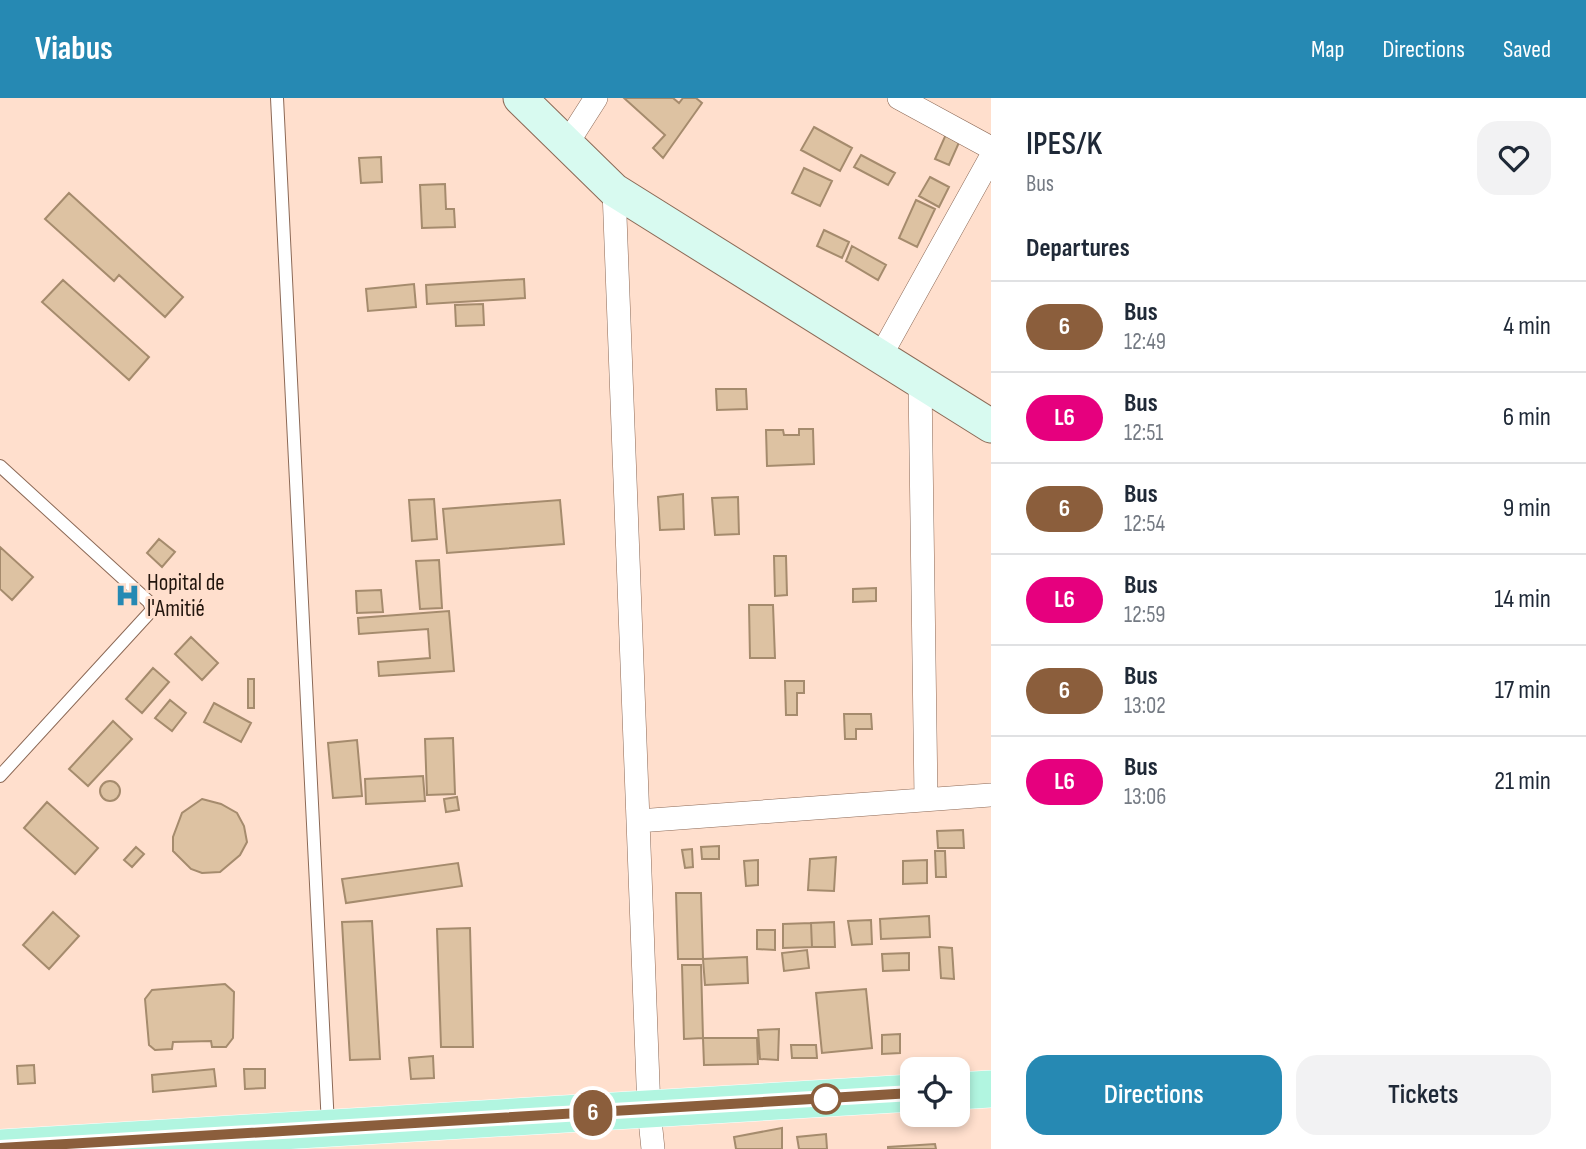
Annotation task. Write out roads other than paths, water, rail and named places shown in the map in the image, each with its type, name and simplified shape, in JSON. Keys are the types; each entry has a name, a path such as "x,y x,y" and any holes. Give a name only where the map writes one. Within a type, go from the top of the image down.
{"main road":[{"path":"970,1090 991,1089"},
{"path":"0,1148 80,1146 900,1094"}],"street":[{"path":"520,98 614,190 991,426"},
{"path":"566,145 596,98"},
{"path":"899,98 991,148"},
{"path":"880,357 991,157"},
{"path":"614,190 649,1110 653,1149"},
{"path":"920,382 926,798"},
{"path":"638,821 991,795"}],"lane":[{"path":"277,98 328,1130"},
{"path":"0,466 149,602 152,610 0,776"}],"place":[{"name":"Hopital de l'Amitié","path":"127,595"}]}
